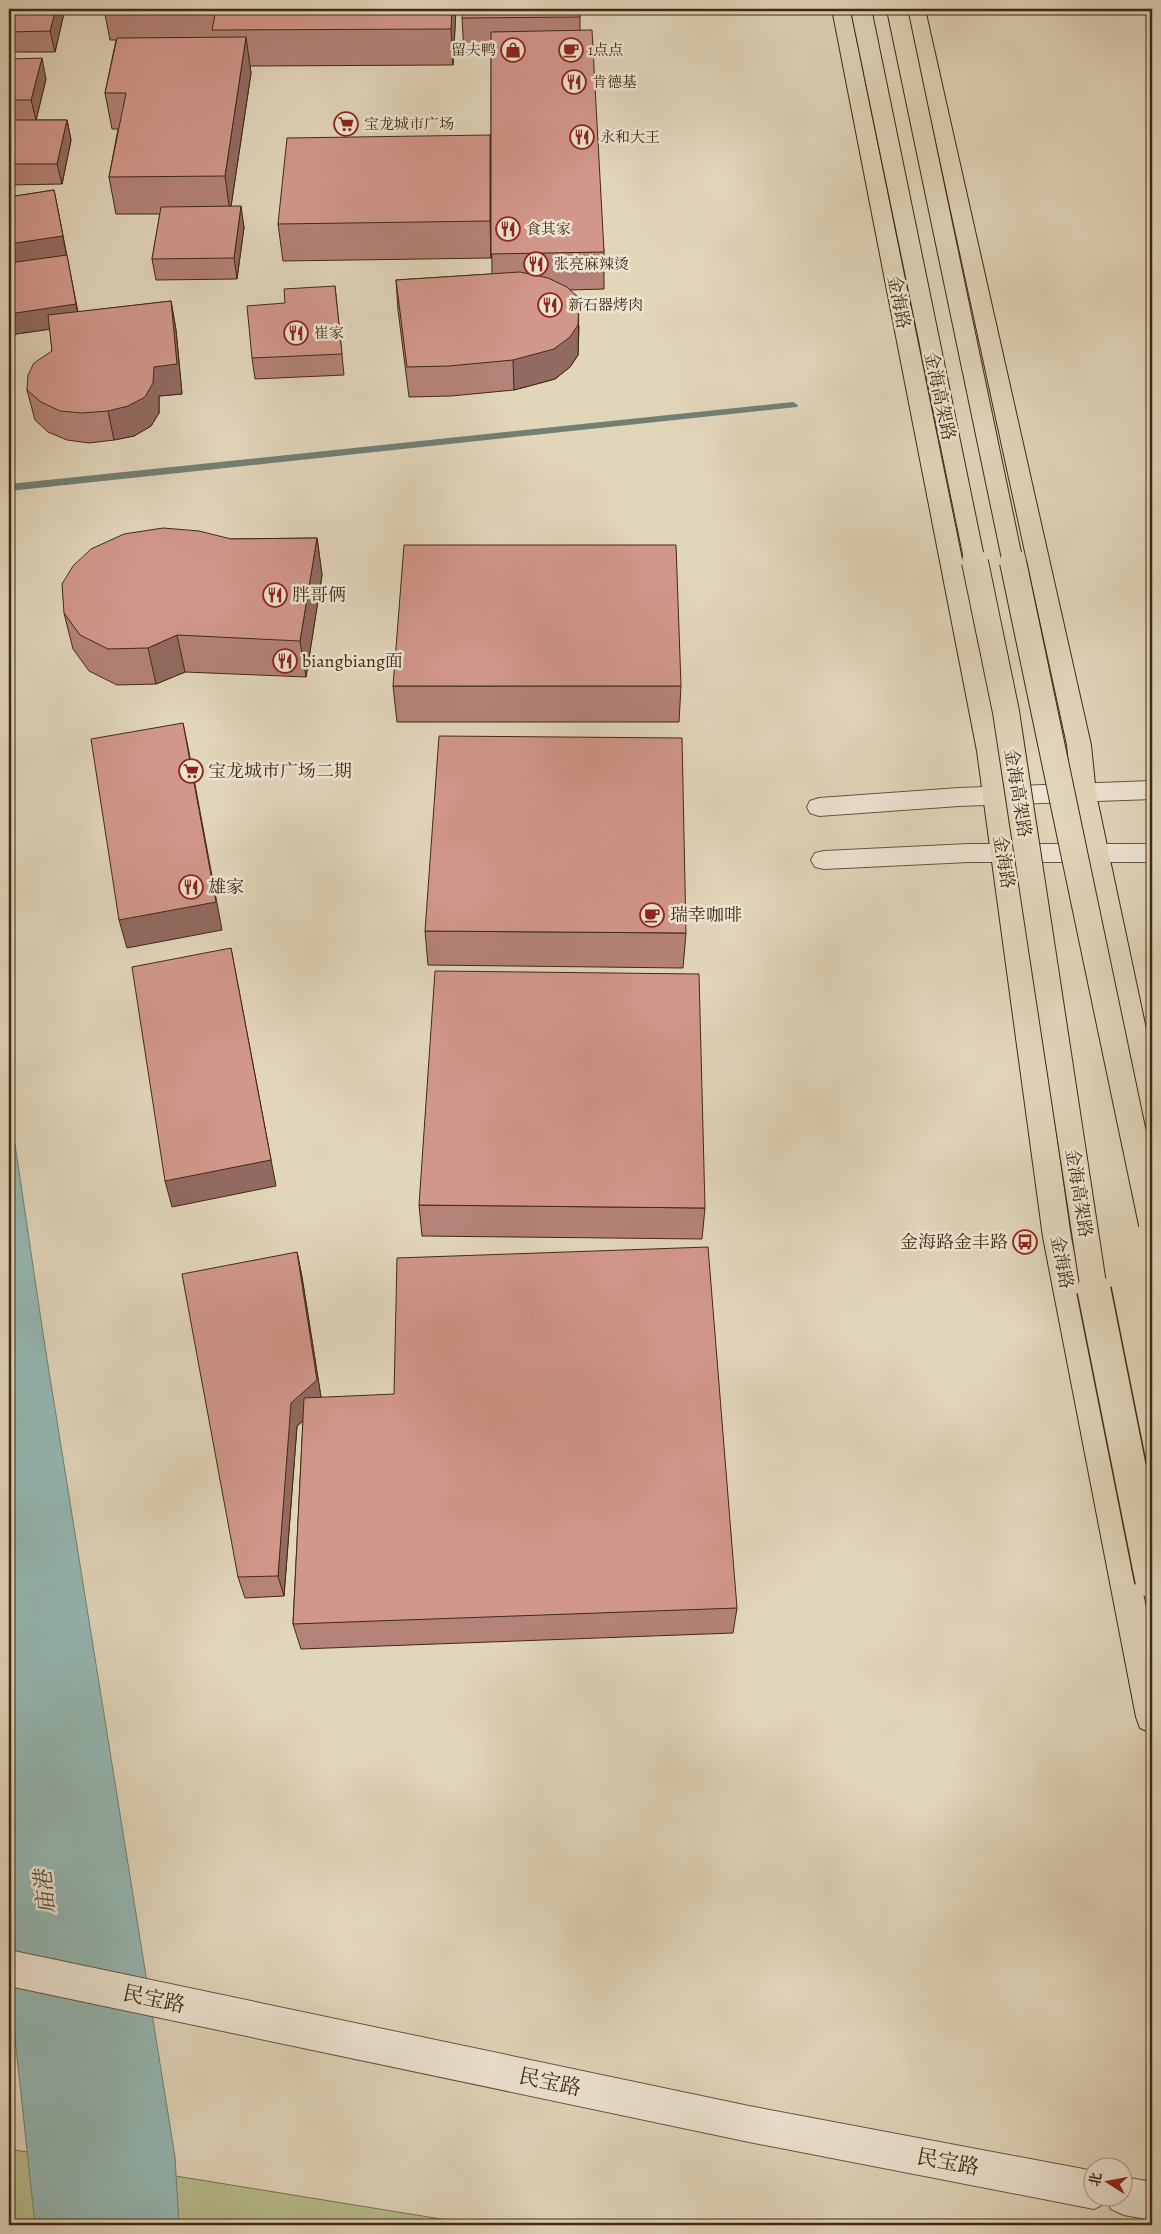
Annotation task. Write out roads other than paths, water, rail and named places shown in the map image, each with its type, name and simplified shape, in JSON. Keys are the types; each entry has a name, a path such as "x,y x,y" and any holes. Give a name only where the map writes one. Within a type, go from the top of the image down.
{"main road":[{"name":"金海路","path":"841,9 987,742 1002,854 1012,904 1057,1237 1152,1717"},
{"name":"金海高架路","path":"861,9 1006,712 1098,1317 1152,1582"},
{"path":"897,9 1152,1224"},
{"path":"916,9 1079,745 1084,794 1152,1120"}],"street":[{"path":"819,807 1152,790"},
{"path":"824,860 969,853 1096,855 1152,853"},
{"name":"民宝路","path":"9,1968 749,2124 1084,2188"},
{"path":"1134,2198 1152,2201"}],"water":[{"name":"庙港","path":"9,1104 44,1340 175,2157 179,2225 35,2225 9,1982"}],"waterway":[{"path":"9,488 793,405"}],"place":[{"name":"留夫鸭","path":"513,50"},
{"name":"1点点","path":"571,50"},
{"name":"肯德基","path":"574,82"},
{"name":"宝龙城市广场","path":"346,124"},
{"name":"永和大王","path":"582,137"},
{"name":"食其家","path":"508,229"},
{"name":"张亮麻辣烫","path":"536,264"},
{"name":"新石器烤肉","path":"550,305"},
{"name":"崔家","path":"296,333"},
{"name":"胖哥俩","path":"275,595"},
{"name":"biangbiang面","path":"285,661"},
{"name":"宝龙城市广场二期","path":"191,771"},
{"name":"雄家","path":"191,887"},
{"name":"瑞幸咖啡","path":"652,915"},
{"name":"金海路金丰路","path":"1025,1242"}]}
